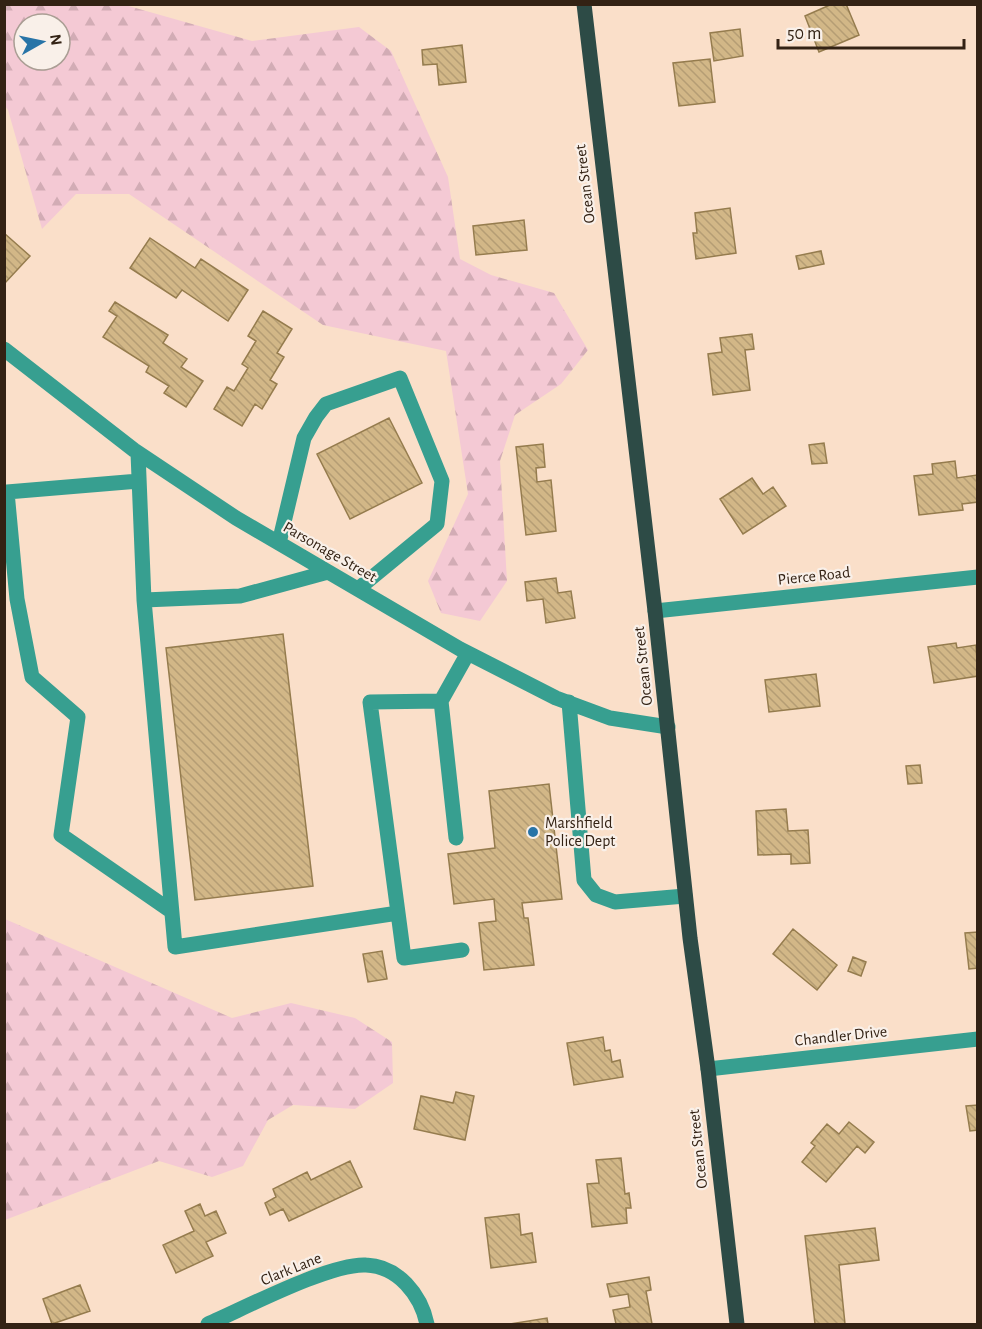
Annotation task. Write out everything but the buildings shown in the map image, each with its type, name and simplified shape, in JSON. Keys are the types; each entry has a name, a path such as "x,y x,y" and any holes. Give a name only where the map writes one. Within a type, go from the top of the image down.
{"main road":[{"name":"Ocean Street","path":"584,4 608,225 655,611 685,896 708,1069 737,1324"}],"street":[{"name":"Parsonage Street","path":"4,349 138,453 236,518 468,653 569,702 610,718 668,728"},
{"path":"279,543 304,438 316,417 326,404 400,378 442,481 436,524 358,589"},
{"path":"138,453 144,600 175,947 398,914"},
{"path":"139,481 6,492 17,599 32,677 78,717 61,835 171,911"},
{"path":"144,600 240,596 328,572"},
{"name":"Pierce Road","path":"655,611 978,577"},
{"path":"456,838 441,701 468,653"},
{"path":"441,701 370,702 404,958 462,950"},
{"path":"569,702 584,880 596,895 615,902 685,896"},
{"name":"Chandler Drive","path":"708,1069 978,1039"},
{"name":"Clark Lane","path":"208,1324 307,1281 349,1266 367,1265 390,1272 404,1281 416,1295 426,1324"}],"green space":[{"path":"5,4 125,5 252,41 359,27 391,51 448,177 460,259 491,275 554,293 588,350 561,384 515,415 500,461 507,581 480,621 441,613 428,581 468,494 446,351 323,325 129,194 76,194 42,229 5,106"},
{"path":"5,919 232,1018 291,1003 355,1018 392,1042 393,1083 355,1109 293,1105 268,1120 243,1166 212,1177 159,1161 5,1220"}],"place":[{"name":"Marshfield Police Dept","path":"533,832"}]}
